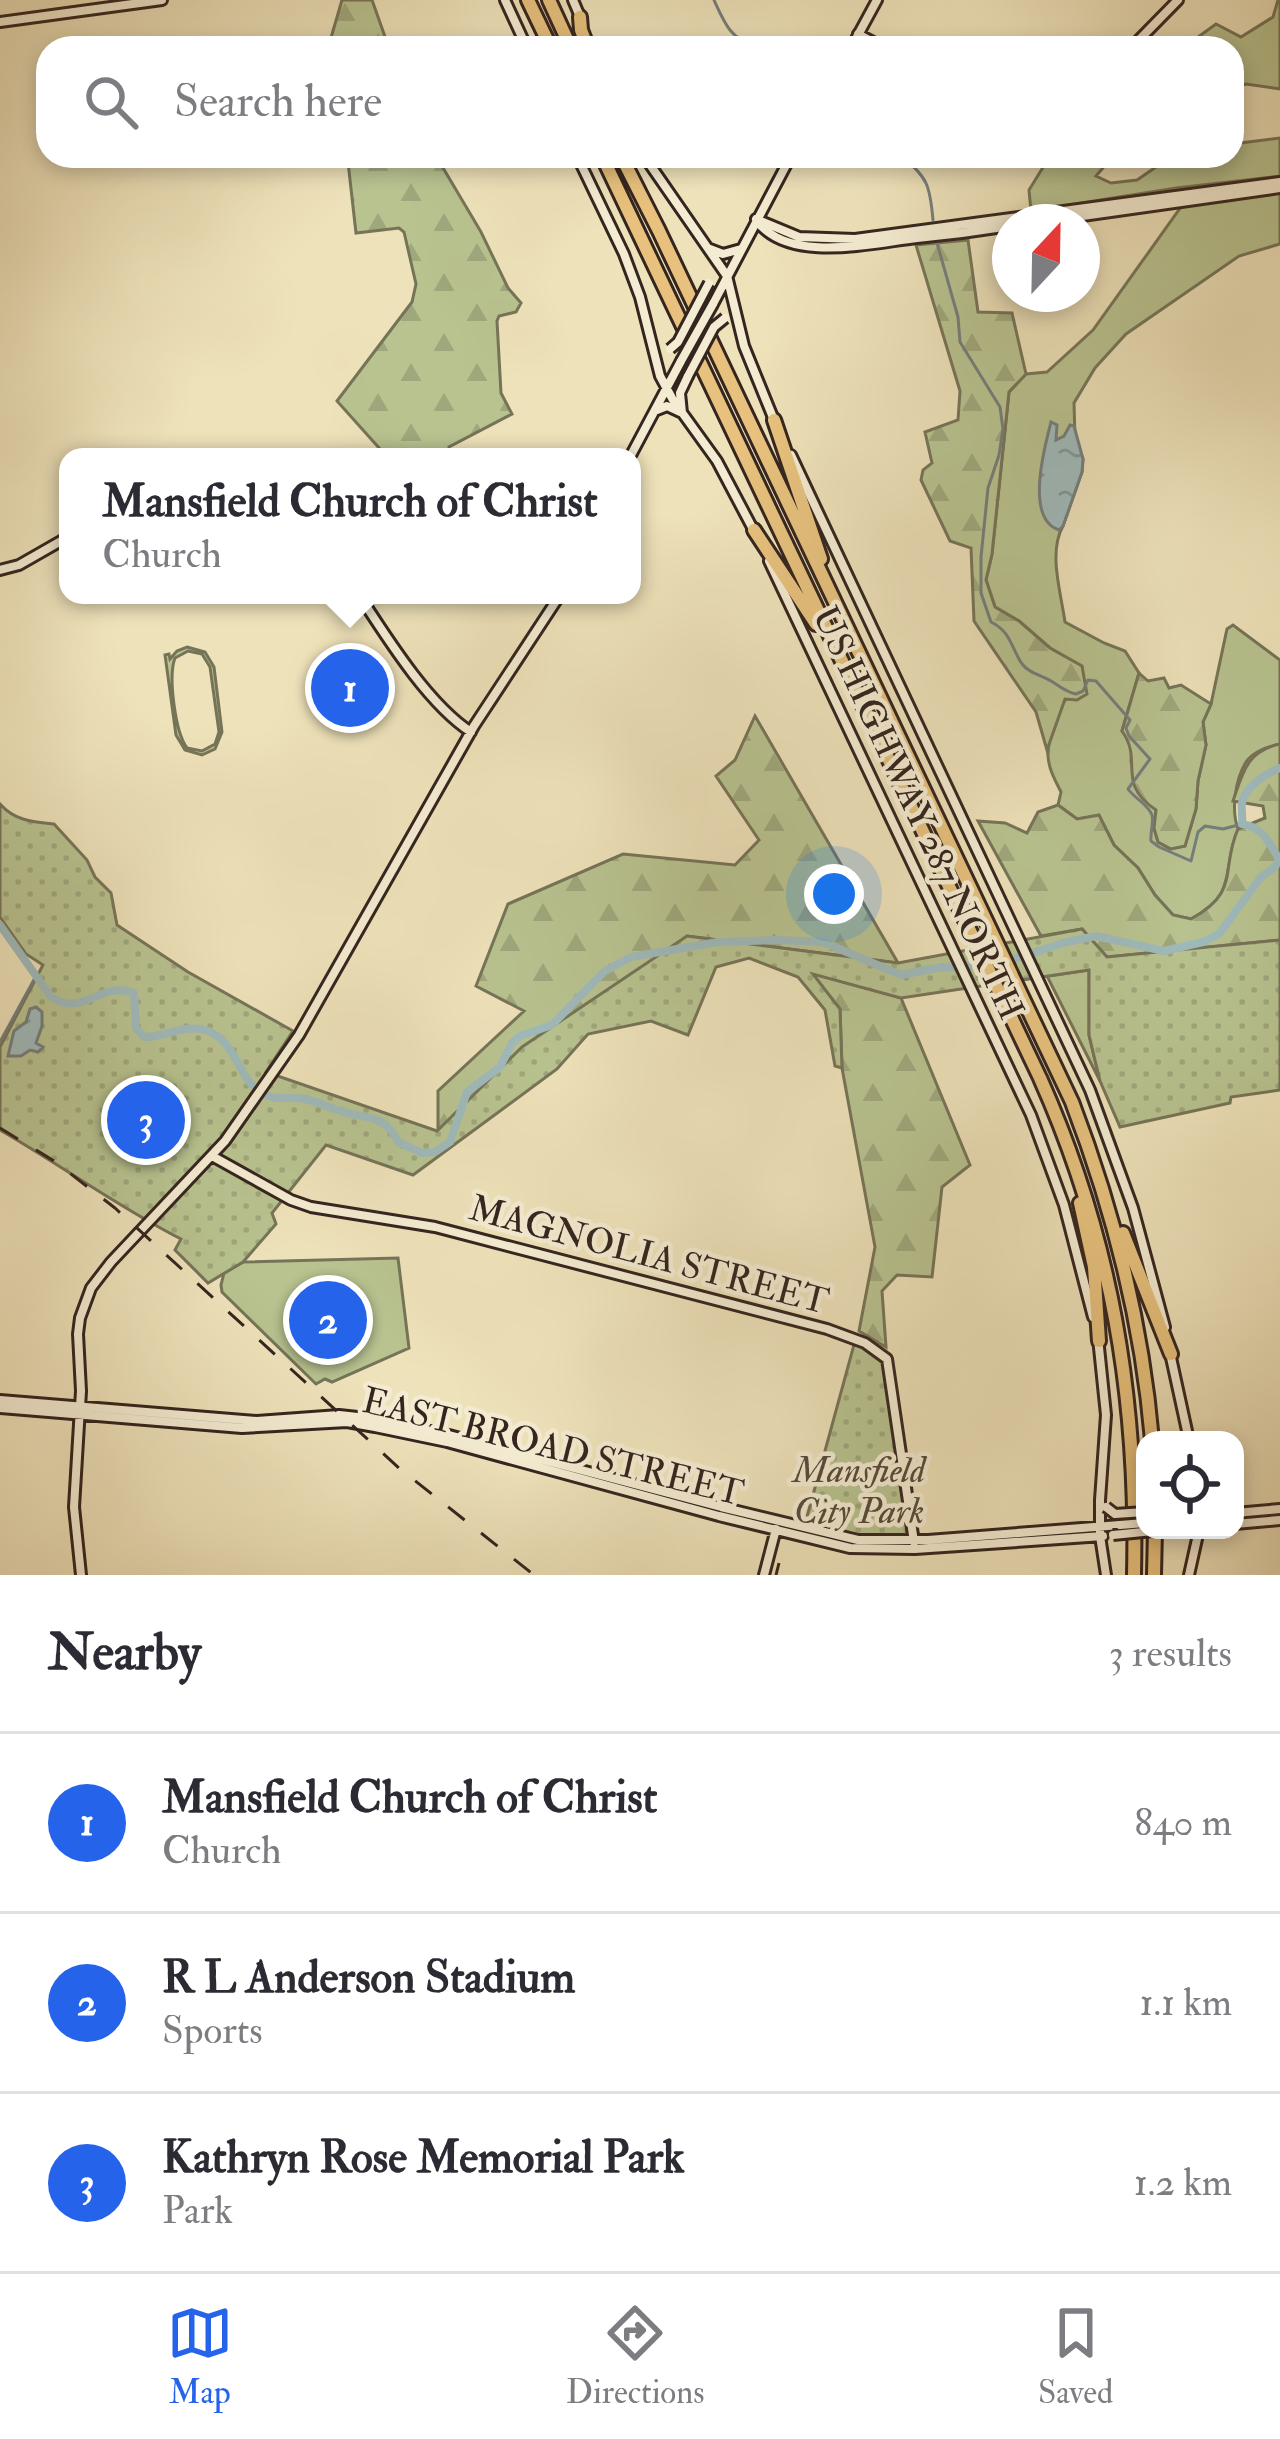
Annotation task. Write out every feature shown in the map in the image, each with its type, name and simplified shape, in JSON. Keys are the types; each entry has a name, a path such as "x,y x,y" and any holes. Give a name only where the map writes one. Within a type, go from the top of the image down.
{"highway":[{"path":"528,0 544,36"},
{"path":"549,0 566,36"},
{"path":"580,17 584,36"},
{"path":"608,168 1067,1143 1106,1266 1120,1338 1129,1406 1134,1575"},
{"path":"627,168 1072,1102 1121,1253 1142,1347 1151,1431"},
{"path":"634,168 653,220"},
{"path":"774,420 854,644"},
{"path":"754,530 838,656"},
{"path":"1067,1143 1094,1267 1099,1341"},
{"path":"1096,1166 1171,1354"},
{"path":"1154,1575 1158,1539"}],"main road":[{"path":"0,22 162,0"},
{"path":"505,0 522,36"},
{"path":"573,0 580,17"},
{"path":"863,36 859,34 877,0"},
{"path":"1143,36 1178,0"},
{"name":"US HIGHWAY 287 NORTH","path":"583,168 624,254 666,388 717,461 754,530 1048,1159 1099,1341 1106,1415 1100,1488 1106,1575"},
{"name":"US HIGHWAY 287 NORTH","path":"652,168 727,276 741,334 774,420 1090,1090 1146,1251 1187,1431"},
{"path":"634,448 784,168"},
{"path":"709,248 723,254 763,235 815,248 853,246 901,233 1280,185"},
{"path":"1100,213 1280,185"},
{"path":"756,220 776,236"},
{"path":"756,220 800,237 830,240 992,228"},
{"path":"815,248 830,240"},
{"path":"649,333 658,345 670,350 678,342 716,268 709,248"},
{"path":"682,413 680,393 714,327 724,318 735,322 741,334"},
{"path":"651,415 668,406 682,413"},
{"path":"0,570 59,542"},
{"path":"364,604 435,702 471,732"},
{"path":"81,1575 74,1507 81,1410 78,1334 91,1288 212,1156 271,1076 315,1010 471,732 554,604"},
{"name":"MAGNOLIA STREET","path":"212,1156 302,1204 434,1227 866,1342 887,1359 914,1545"},
{"name":"EAST BROAD STREET","path":"0,1404 257,1429 322,1419 376,1423 838,1542 914,1545 1136,1532"},
{"path":"1100,1488 1106,1507 1115,1514 1136,1513"},
{"path":"1244,1513 1280,1509"},
{"path":"1244,1523 1280,1520"},
{"name":"EAST BROAD STREET","path":"1030,1538 1076,1539 1136,1523"},
{"path":"764,1575 777,1526"},
{"path":"1076,1539 1094,1542 1102,1551"},
{"path":"1189,1575 1197,1539"}],"green space":[{"path":"342,0 372,0 385,36 332,36"},
{"path":"1280,0 1280,89 1244,85 1243,36 1273,17"},
{"path":"1216,24 1239,36 1200,36"},
{"path":"1280,138 1280,176 1075,204 1030,204 1029,190 1043,168 1103,168 1096,176 1111,183 1137,180 1154,168 1244,168 1244,142"},
{"path":"349,168 443,168 508,288 521,303 516,312 499,316 497,321 501,393 512,414 449,448 379,448 337,401 412,302 416,284 404,232 399,228 356,233"},
{"path":"1280,192 1280,244 1239,256 1126,334 1095,368 1074,403 1082,472 1056,548 1065,622 1125,651 1139,673 1122,731 1132,744 1131,762 1156,810 1158,842 1170,849 1185,846 1196,809 1206,745 1203,722 1227,629 1233,625 1280,660 1280,744 1253,755 1242,769 1235,804 1238,829 1223,889 1207,909 1191,919 1173,915 1155,895 1138,868 1114,845 1099,816 1077,819 1058,805 1061,792 1048,756 1051,734 1082,667 995,607 986,580 1009,392 1026,374 1047,372 1093,330 1181,207"},
{"path":"968,240 978,312 1012,313 1026,374 1009,392 986,580 995,607 1082,666 1087,694 1077,700 1065,699 1047,750 1036,712 974,621 971,548 950,541 921,480 923,470 932,463 925,432 958,420 960,391 916,245"},
{"path":"187,647 205,652 214,667 222,732 215,749 202,755 185,750 176,735 165,655 170,659","holes":["188,651 202,654 210,667 219,732 215,744 202,751 187,748 183,740 172,677 175,658"]},
{"path":"1139,673 1148,681 1164,678 1169,688 1181,685 1211,704 1203,722 1206,745 1185,846 1171,849 1158,842 1156,810 1133,781 1131,752 1122,731"},
{"path":"755,716 898,963 687,936 438,1131 438,1091 524,1011 476,986 508,904 623,854 735,865 759,840 716,776 735,760"},
{"path":"1280,744 1280,940 1107,957 1082,929 1041,936 978,821 1005,823 1027,833 1038,812 1058,805 1077,819 1099,815 1114,845 1138,868 1155,895 1173,915 1191,919 1207,909 1223,889 1238,829 1265,818 1263,806 1233,801 1253,757"},
{"path":"0,804 18,817 54,824 111,893 117,925 188,972 293,1031 266,1072 437,1131 522,1047 687,936 898,963 1082,929 1107,957 1280,940 1280,1090 1231,1097 1230,1103 1120,1127 1100,1081 1089,1035 1089,970 901,998 813,974 840,1009 842,1068 835,1066 825,1010 798,977 749,958 716,967 688,1035 651,1021 588,1034 557,1069 413,1175 326,1145 272,1213 276,1224 243,1262 208,1283 175,1250 181,1239 0,1130 0,1047 43,965 26,954 0,917"},
{"path":"1089,970 1089,1035 1100,1081 1047,976"},
{"path":"811,973 901,998 970,1165 942,1187 932,1277 897,1275 882,1291 886,1347 859,1331 875,1247 842,1068 840,1009"},
{"path":"398,1258 409,1348 332,1382 325,1379 316,1384 222,1292 224,1273 243,1262"},
{"name":"Mansfield City Park","path":"855,1341 885,1360 901,1490 910,1489 916,1534 910,1536 864,1536 805,1524"}],"water":[{"path":"1051,422 1057,425 1056,440 1074,426 1083,459 1059,530 1042,512 1040,498 1041,465"},
{"path":"36,1007 42,1012 42,1026 36,1043 43,1047 8,1056 14,1031"}],"waterway":[{"path":"714,0 736,36"},
{"path":"915,168 926,184 933,220"},
{"path":"937,243 958,317 960,342 1000,407 1003,429 988,488 981,557 981,593 991,622 1005,633 1029,670 1076,694 1088,680 1096,681 1130,720 1129,736 1150,759 1128,789 1152,815 1151,841 1191,861 1198,832 1205,826 1223,829 1242,824"},
{"path":"0,925 51,997 74,1003 111,991 134,993 136,1028 144,1037 208,1031 226,1044 248,1080 263,1094 303,1099 376,1120 398,1142 422,1153 435,1152 450,1142 467,1092 500,1067 512,1043 552,1025 605,971 631,957 718,942 823,942 901,975 995,965 1096,936 1164,951 1203,942 1219,934 1279,859 1260,832 1242,824 1242,808 1252,786 1280,768"},
{"path":"0,1042 36,976"}],"railway":[{"path":"0,1128 54,1161 115,1208 399,1468 534,1575"},
{"path":"776,1575 779,1563"}],"place":[{"name":"Mansfield Church of Christ","path":"350,688"},
{"name":"Kathryn Rose Memorial Park","path":"146,1120"},
{"name":"R L Anderson Stadium","path":"328,1320"}]}
